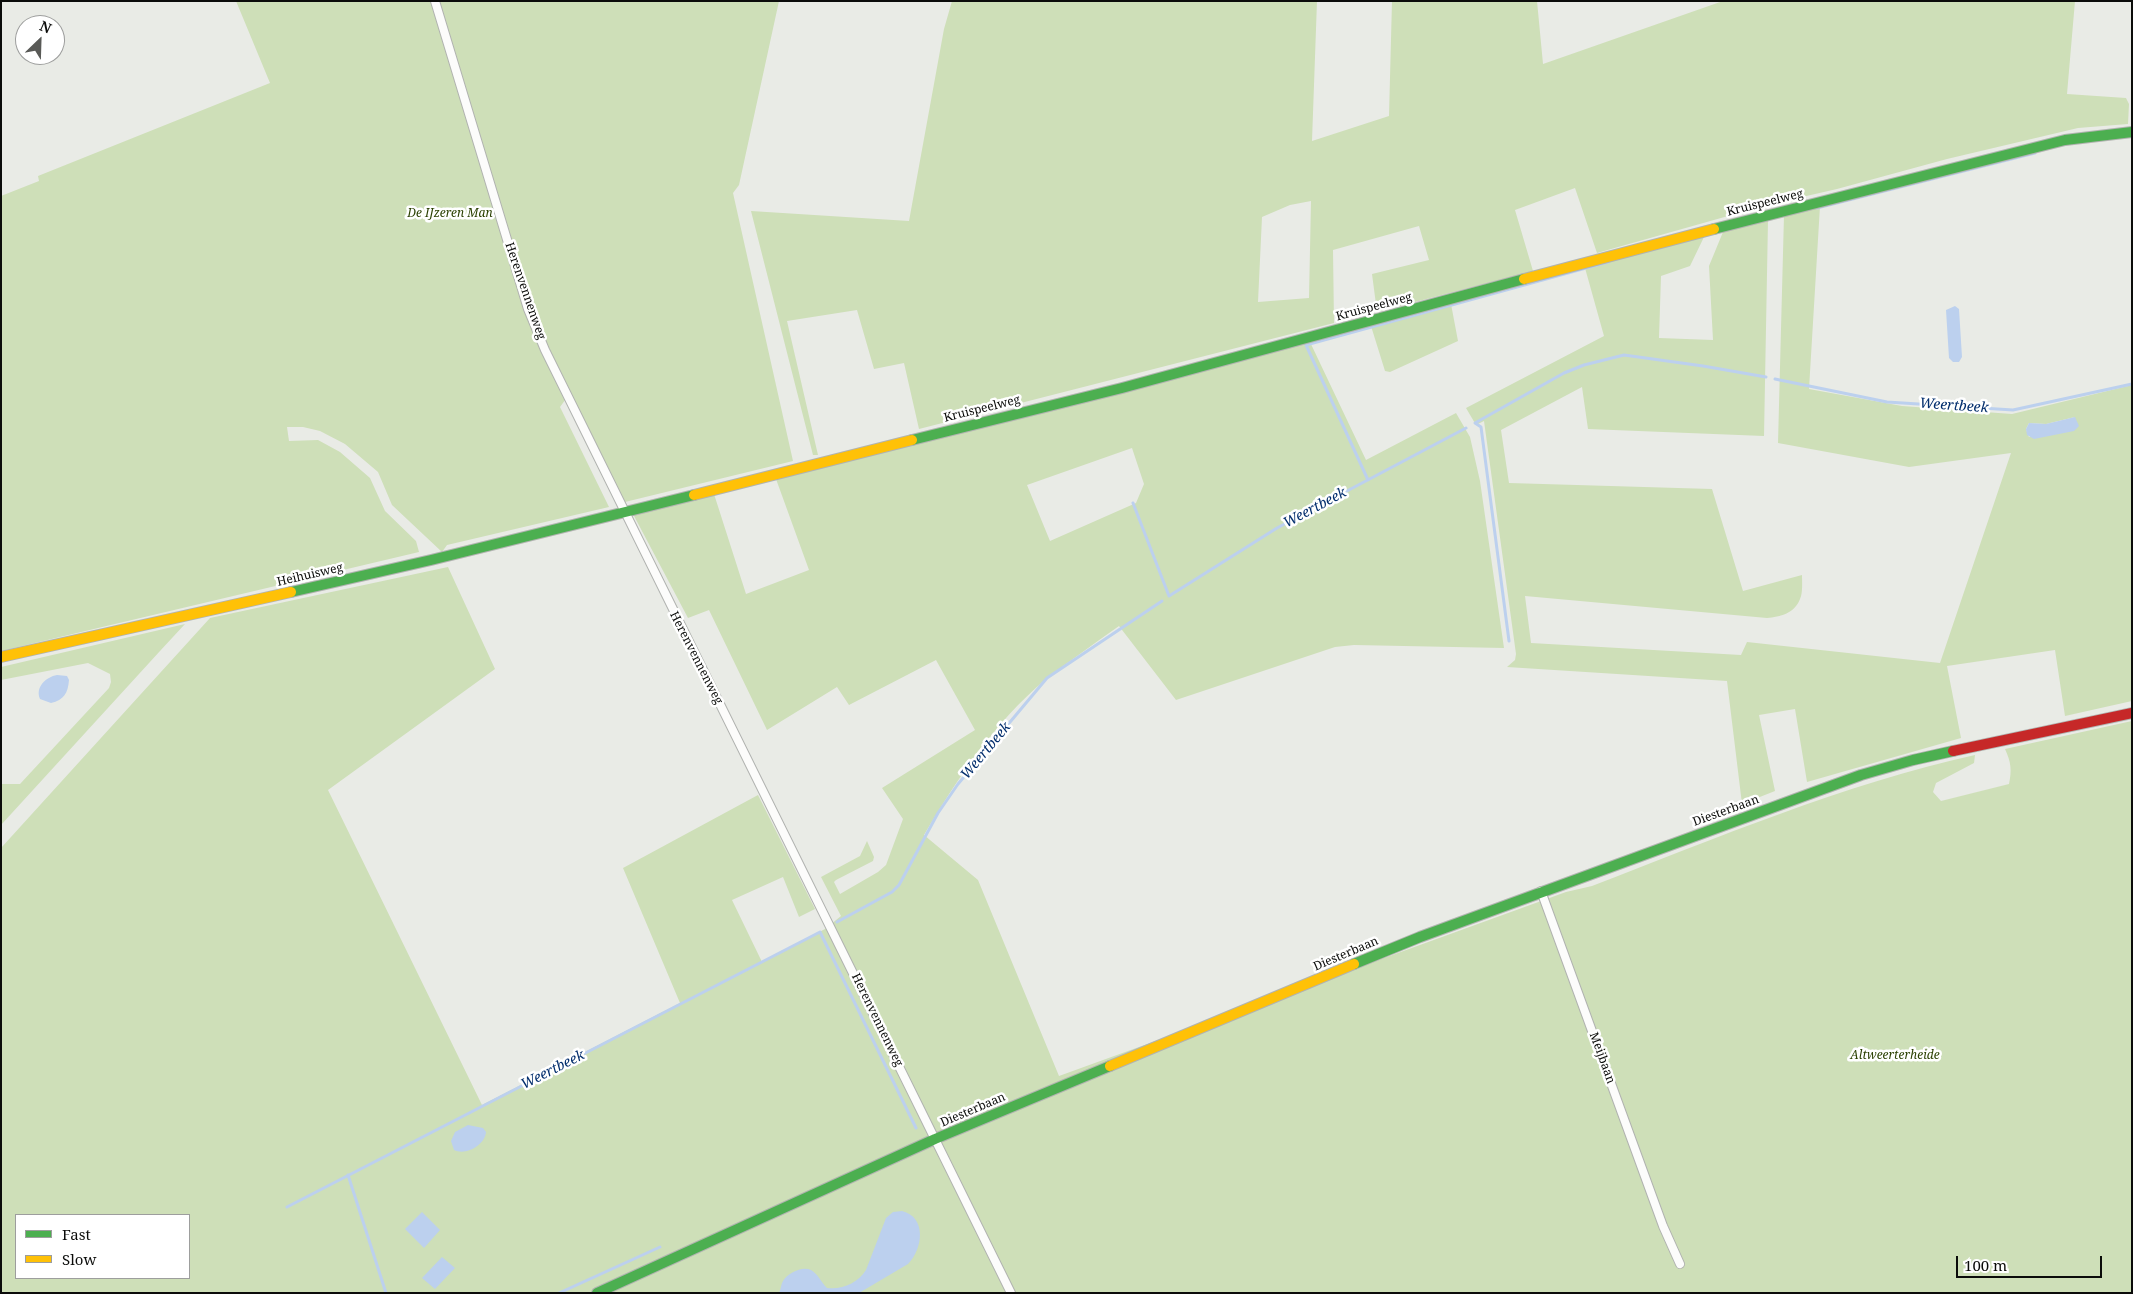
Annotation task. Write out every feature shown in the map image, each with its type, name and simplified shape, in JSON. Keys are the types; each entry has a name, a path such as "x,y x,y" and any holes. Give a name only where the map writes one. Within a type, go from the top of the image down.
{"street":[{"name":"Herenvennenweg","path":"435,1 528,308 545,350 1011,1293"},
{"name":"Kruispeelweg","path":"623,511 1122,388 1748,220 2065,140 2132,132"},
{"name":"Heihuisweg","path":"1,657 430,560 623,511"},
{"name":"Diesterbaan","path":"597,1293 935,1139 1420,937 1541,891 1861,775 1947,752 2132,713"},
{"name":"Meijbaan","path":"1541,891 1663,1226 1680,1264"}],"green space":[{"name":"De IJzeren Man","path":"236,1 779,1 739,185 733,193 793,461 625,502 568,396 560,407 609,507 447,545 442,552 392,505 378,472 345,444 320,431 303,427 287,427 289,441 318,440 340,452 370,478 385,511 416,541 419,552 1,651 1,196 39,181 38,176 270,83"},
{"path":"952,1 1317,1 1312,141 1389,116 1392,1 1537,1 1543,64 1723,1 2075,1 2067,94 2126,98 2129,104 2128,124 2078,128 1947,159 1837,189 1767,205 1597,253 1575,188 1515,210 1533,271 1377,312 1372,274 1429,260 1419,226 1333,250 1334,323 919,429 904,363 874,369 857,310 787,321 818,455 813,455 751,211 909,221 944,29","holes":["1311,201 1309,298 1258,302 1262,217 1290,205"]},
{"path":"1820,206 1809,389 1902,406 2012,414 2132,385 2132,701 2065,716 2055,650 1947,666 1961,738 1807,782 1795,709 1759,715 1775,791 1742,804 1727,681 1507,667 1515,660 1516,654 1484,421 1476,425 1466,408 1604,336 1585,268 1704,237 1690,266 1661,276 1659,338 1713,340 1709,266 1723,232 1768,220 1764,436 1588,429 1582,387 1501,430 1509,483 1712,489 1743,591 1802,575 1802,594 1798,604 1791,611 1777,617 1767,618 1525,596 1531,643 1741,655 1747,642 1940,663 2011,453 1909,467 1778,443 1784,215","holes":["2075,417 2029,437 2026,429 2029,423 2046,424"]},
{"path":"1451,304 1458,341 1390,372 1385,371 1371,326"},
{"name":"Altweerterheide","path":"1310,342 1366,460 1456,413 1470,437 1480,481 1504,648 1354,645 1335,647 1176,700 1119,626 1054,673 1027,696 993,733 950,793 924,835 978,880 1059,1076 1566,892 1592,886 1781,813 1877,781 1975,755 1974,763 1936,783 1933,792 1941,801 2009,784 2010,766 2005,749 2132,721 2132,1293 1,1293 1,848 210,618 448,567 495,669 328,790 482,1105 680,1003 623,868 758,795 815,909 799,917 783,877 732,900 762,962 825,929 841,916 821,877 860,856 867,841 874,857 873,861 834,882 840,894 878,872 886,865 903,819 882,788 975,730 936,660 849,705 837,687 767,730 709,610 688,618 633,514 714,494 746,594 809,570 776,479","holes":["1132,448 1144,484 1136,503 1050,541 1027,485"]},
{"path":"185,624 1,825 1,784 20,784 109,688 111,682 110,674 88,663 1,680 1,667"}],"water":[{"path":"1955,306 1959,309 1962,357 1959,362 1953,362 1949,358 1946,310"},
{"path":"2075,417 2079,426 2074,431 2034,439 2027,435 2026,429 2029,423 2046,424"},
{"path":"57,675 67,676 69,680 68,689 62,698 51,703 40,699 39,690 42,683"},
{"path":"468,1125 483,1128 486,1132 485,1137 474,1148 464,1152 454,1150 451,1141 455,1132"},
{"path":"902,1211 910,1214 916,1220 920,1234 917,1250 908,1264 859,1293 779,1293 785,1278 796,1271 804,1269 811,1270 827,1288 844,1287 859,1279 866,1270 886,1218 893,1212"},
{"path":"422,1212 440,1230 424,1248 405,1229"},
{"path":"442,1257 455,1268 435,1289 422,1278"}],"waterway":[{"path":"1817,208 2035,153"},
{"path":"1368,480 1306,345 1608,262"},
{"name":"Weertbeek","path":"1509,641 1481,427 1475,423 1564,373 1584,365 1624,355 1766,377"},
{"name":"Weertbeek","path":"1775,379 1887,402 2013,410 2132,384"},
{"name":"Weertbeek","path":"1133,503 1169,596 1277,528 1466,428"},
{"name":"Weertbeek","path":"837,922 892,892 899,885 938,813 958,784 1047,678 1162,601"},
{"name":"Weertbeek","path":"287,1207 820,932 916,1128"},
{"path":"348,1175 386,1293"},
{"path":"559,1293 660,1247"}],"traffic: fast":[{"path":"1714,229 2065,140 2132,132"},
{"path":"912,440 1122,388 1524,279"},
{"path":"291,592 431,560 694,495"},
{"path":"1354,964 1420,937 1861,775 1953,751"},
{"path":"597,1293 935,1139 1110,1066"}],"traffic: slow":[{"path":"1524,279 1714,229"},
{"path":"694,495 912,440"},
{"path":"1,657 291,592"},
{"path":"1110,1066 1354,964"}],"traffic: jam":[{"path":"1953,751 2132,713"}]}
